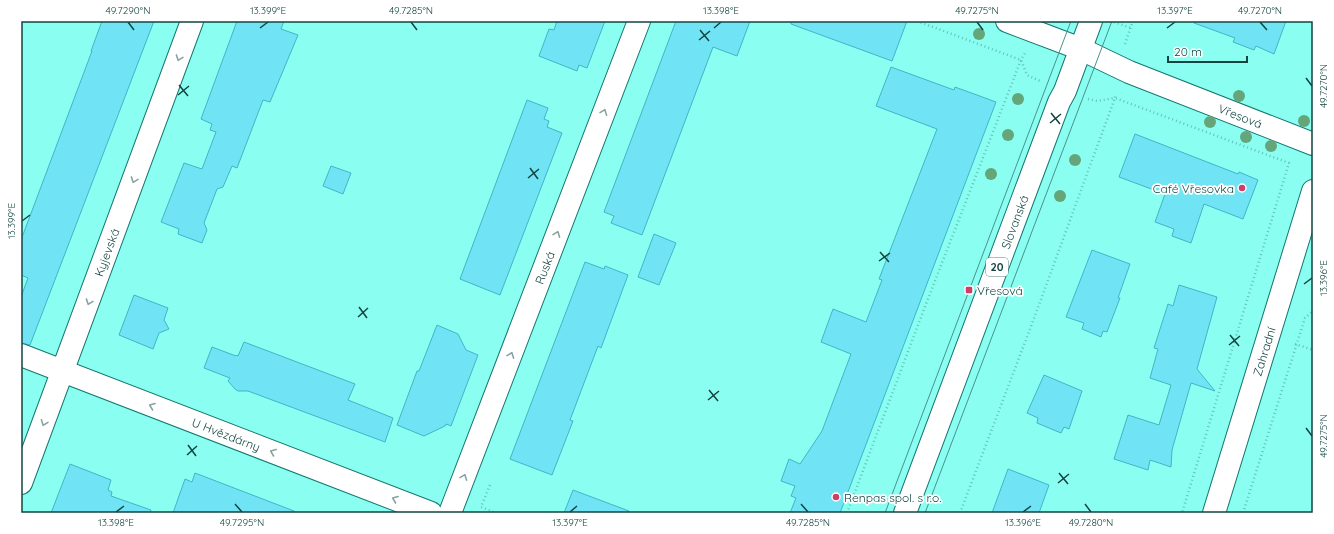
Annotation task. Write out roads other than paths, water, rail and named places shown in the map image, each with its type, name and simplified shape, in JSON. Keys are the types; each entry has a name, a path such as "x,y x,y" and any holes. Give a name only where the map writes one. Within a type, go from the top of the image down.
{"street":[{"name":"Kyjevská","path":"21,483 192,21"},
{"name":"Ruská","path":"450,513 639,21"},
{"name":"Vřesová","path":"1007,21 1081,48 1129,72 1313,144"},
{"name":"Slovanská","path":"905,513 1059,102 1065,91 1091,21"},
{"name":"Zahradní","path":"1214,513 1311,207"},
{"name":"U Hvězdárny","path":"21,355 431,513"}],"tram line":[{"path":"885,513 1071,21"},
{"path":"925,513 1112,21"}],"place":[{"name":"Café Vřesovka","path":"1242,188"},
{"name":"Vřesová","path":"969,290"},
{"name":"Renpas spol. s r.o.","path":"836,497"}]}
